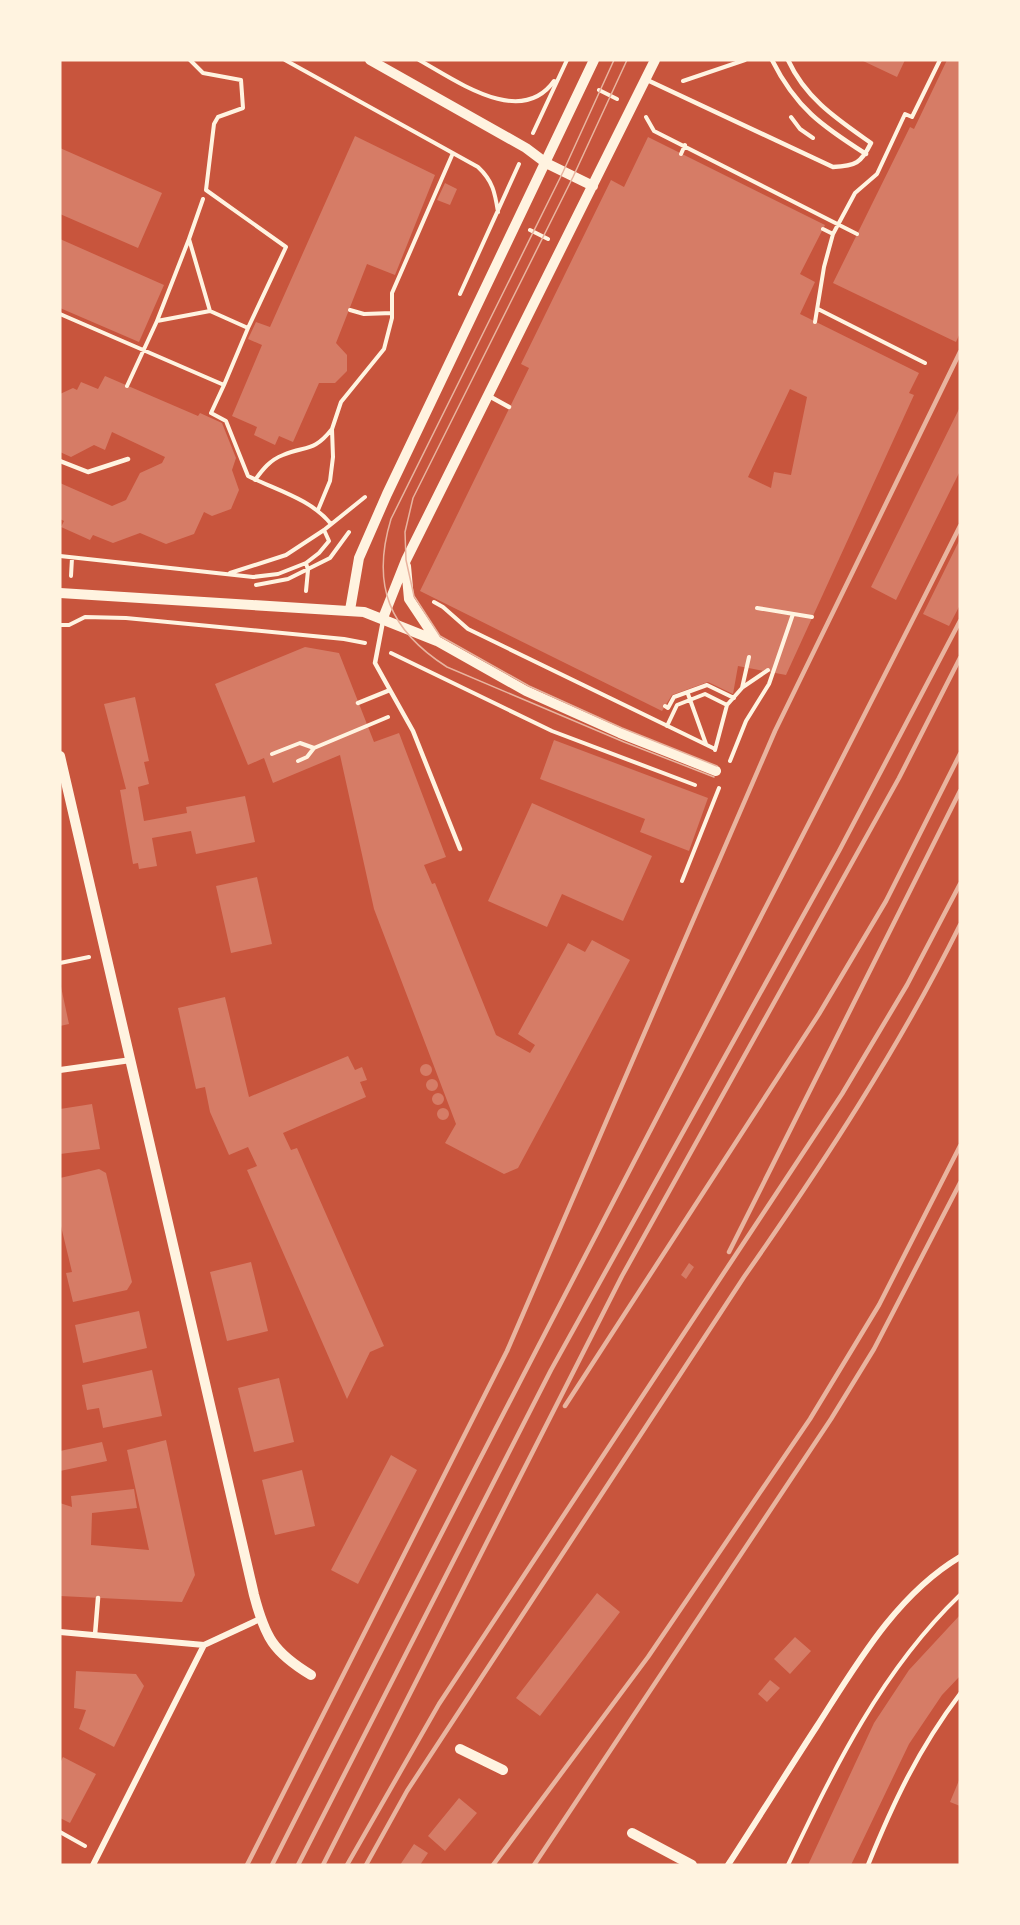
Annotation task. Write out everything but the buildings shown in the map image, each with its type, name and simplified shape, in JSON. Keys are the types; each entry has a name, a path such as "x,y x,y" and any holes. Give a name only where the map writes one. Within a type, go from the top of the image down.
{"street":[{"path":"370,60 388,64 526,148 546,163 593,186"},
{"path":"350,610 359,558 594,60"},
{"path":"383,618 406,560 654,60"},
{"path":"406,560 409,599 436,641"},
{"path":"60,593 350,610 383,618 436,641 526,691 620,733 716,771"},
{"path":"60,756 260,1619 273,1646 311,1676"},
{"path":"60,1070 131,1060"},
{"path":"728,1865 864,1653 901,1607 947,1564 960,1557"},
{"path":"60,1632 204,1645 260,1619"},
{"path":"93,1865 204,1645"},
{"path":"460,1749 504,1770"},
{"path":"632,1833 690,1865"}],"lane":[{"path":"772,60 789,92 803,109 820,125 866,154"},
{"path":"645,79 833,167 849,166 862,160 872,143 830,115 815,101 801,84 788,60"},
{"path":"489,396 509,407"},
{"path":"60,461 88,472 128,459"},
{"path":"383,618 376,646 375,663 413,731 460,849"},
{"path":"358,704 390,690"},
{"path":"95,1635 98,1598"},
{"path":"868,1865 897,1795 938,1724 960,1694"}],"path":[{"path":"190,60 203,73 241,80 243,108 218,117 214,124 206,190 286,247 211,414 226,421 248,476 318,510 331,524"},
{"path":"285,60 478,167 488,176 494,188 498,213"},
{"path":"419,60 475,91 521,102 546,93 562,70"},
{"path":"498,213 567,60"},
{"path":"662,87 745,60"},
{"path":"905,114 912,117 940,60"},
{"path":"562,70 644,114 654,131 857,234"},
{"path":"681,154 685,145"},
{"path":"318,510 330,482 333,457 332,429 340,402 384,349 390,331 392,293 453,153"},
{"path":"127,386 157,321 203,198"},
{"path":"498,213 563,247"},
{"path":"815,322 824,267 833,234 839,223"},
{"path":"823,229 833,234"},
{"path":"189,238 210,311"},
{"path":"818,309 925,363"},
{"path":"350,310 364,314 392,313"},
{"path":"157,321 210,311 248,328"},
{"path":"60,314 224,385"},
{"path":"255,480 267,464 284,454 315,446 332,429"},
{"path":"230,573 286,555 324,530 365,497 361,507"},
{"path":"306,563 308,570 330,558 352,528"},
{"path":"60,556 253,577 278,574 306,563 329,541 324,530"},
{"path":"426,598 443,607 468,629 715,749 727,705 742,688 768,669"},
{"path":"757,608 812,617"},
{"path":"769,684 793,614"},
{"path":"60,625 69,625 86,617 126,618 344,639 376,646 552,731 700,786"},
{"path":"742,688 749,657"},
{"path":"665,706 668,708 674,697 707,685 734,698"},
{"path":"667,726 677,705 689,697 705,693 727,705"},
{"path":"689,697 706,745"},
{"path":"298,761 307,758 314,748 383,718 403,714"},
{"path":"272,754 300,743 314,748"},
{"path":"60,963 106,953"},
{"path":"789,1865 833,1771 864,1716 900,1661 960,1595"},
{"path":"60,1832 98,1854"}],"tram line":[{"path":"614,60 563,172 391,519 385,543 383,565 385,585 390,604 411,638 447,667 624,742 714,777"},
{"path":"627,60 573,177 413,498 405,532 406,560 414,596 440,636 529,686 622,728 717,766"}],"railway":[{"path":"247,1865 507,1351 775,731 960,352"},
{"path":"272,1865 960,526"},
{"path":"298,1865 551,1370 839,851 960,621"},
{"path":"323,1865 622,1276 899,778 960,658"},
{"path":"565,1406 819,1014 886,901 960,754"},
{"path":"729,1252 960,791"},
{"path":"347,1865 439,1704 842,1094 907,985 960,884"},
{"path":"366,1865 407,1791 859,1105 912,1016 960,925"},
{"path":"493,1865 648,1657 810,1419 879,1305 960,1146"},
{"path":"534,1865 831,1419 874,1349 960,1183"}]}
